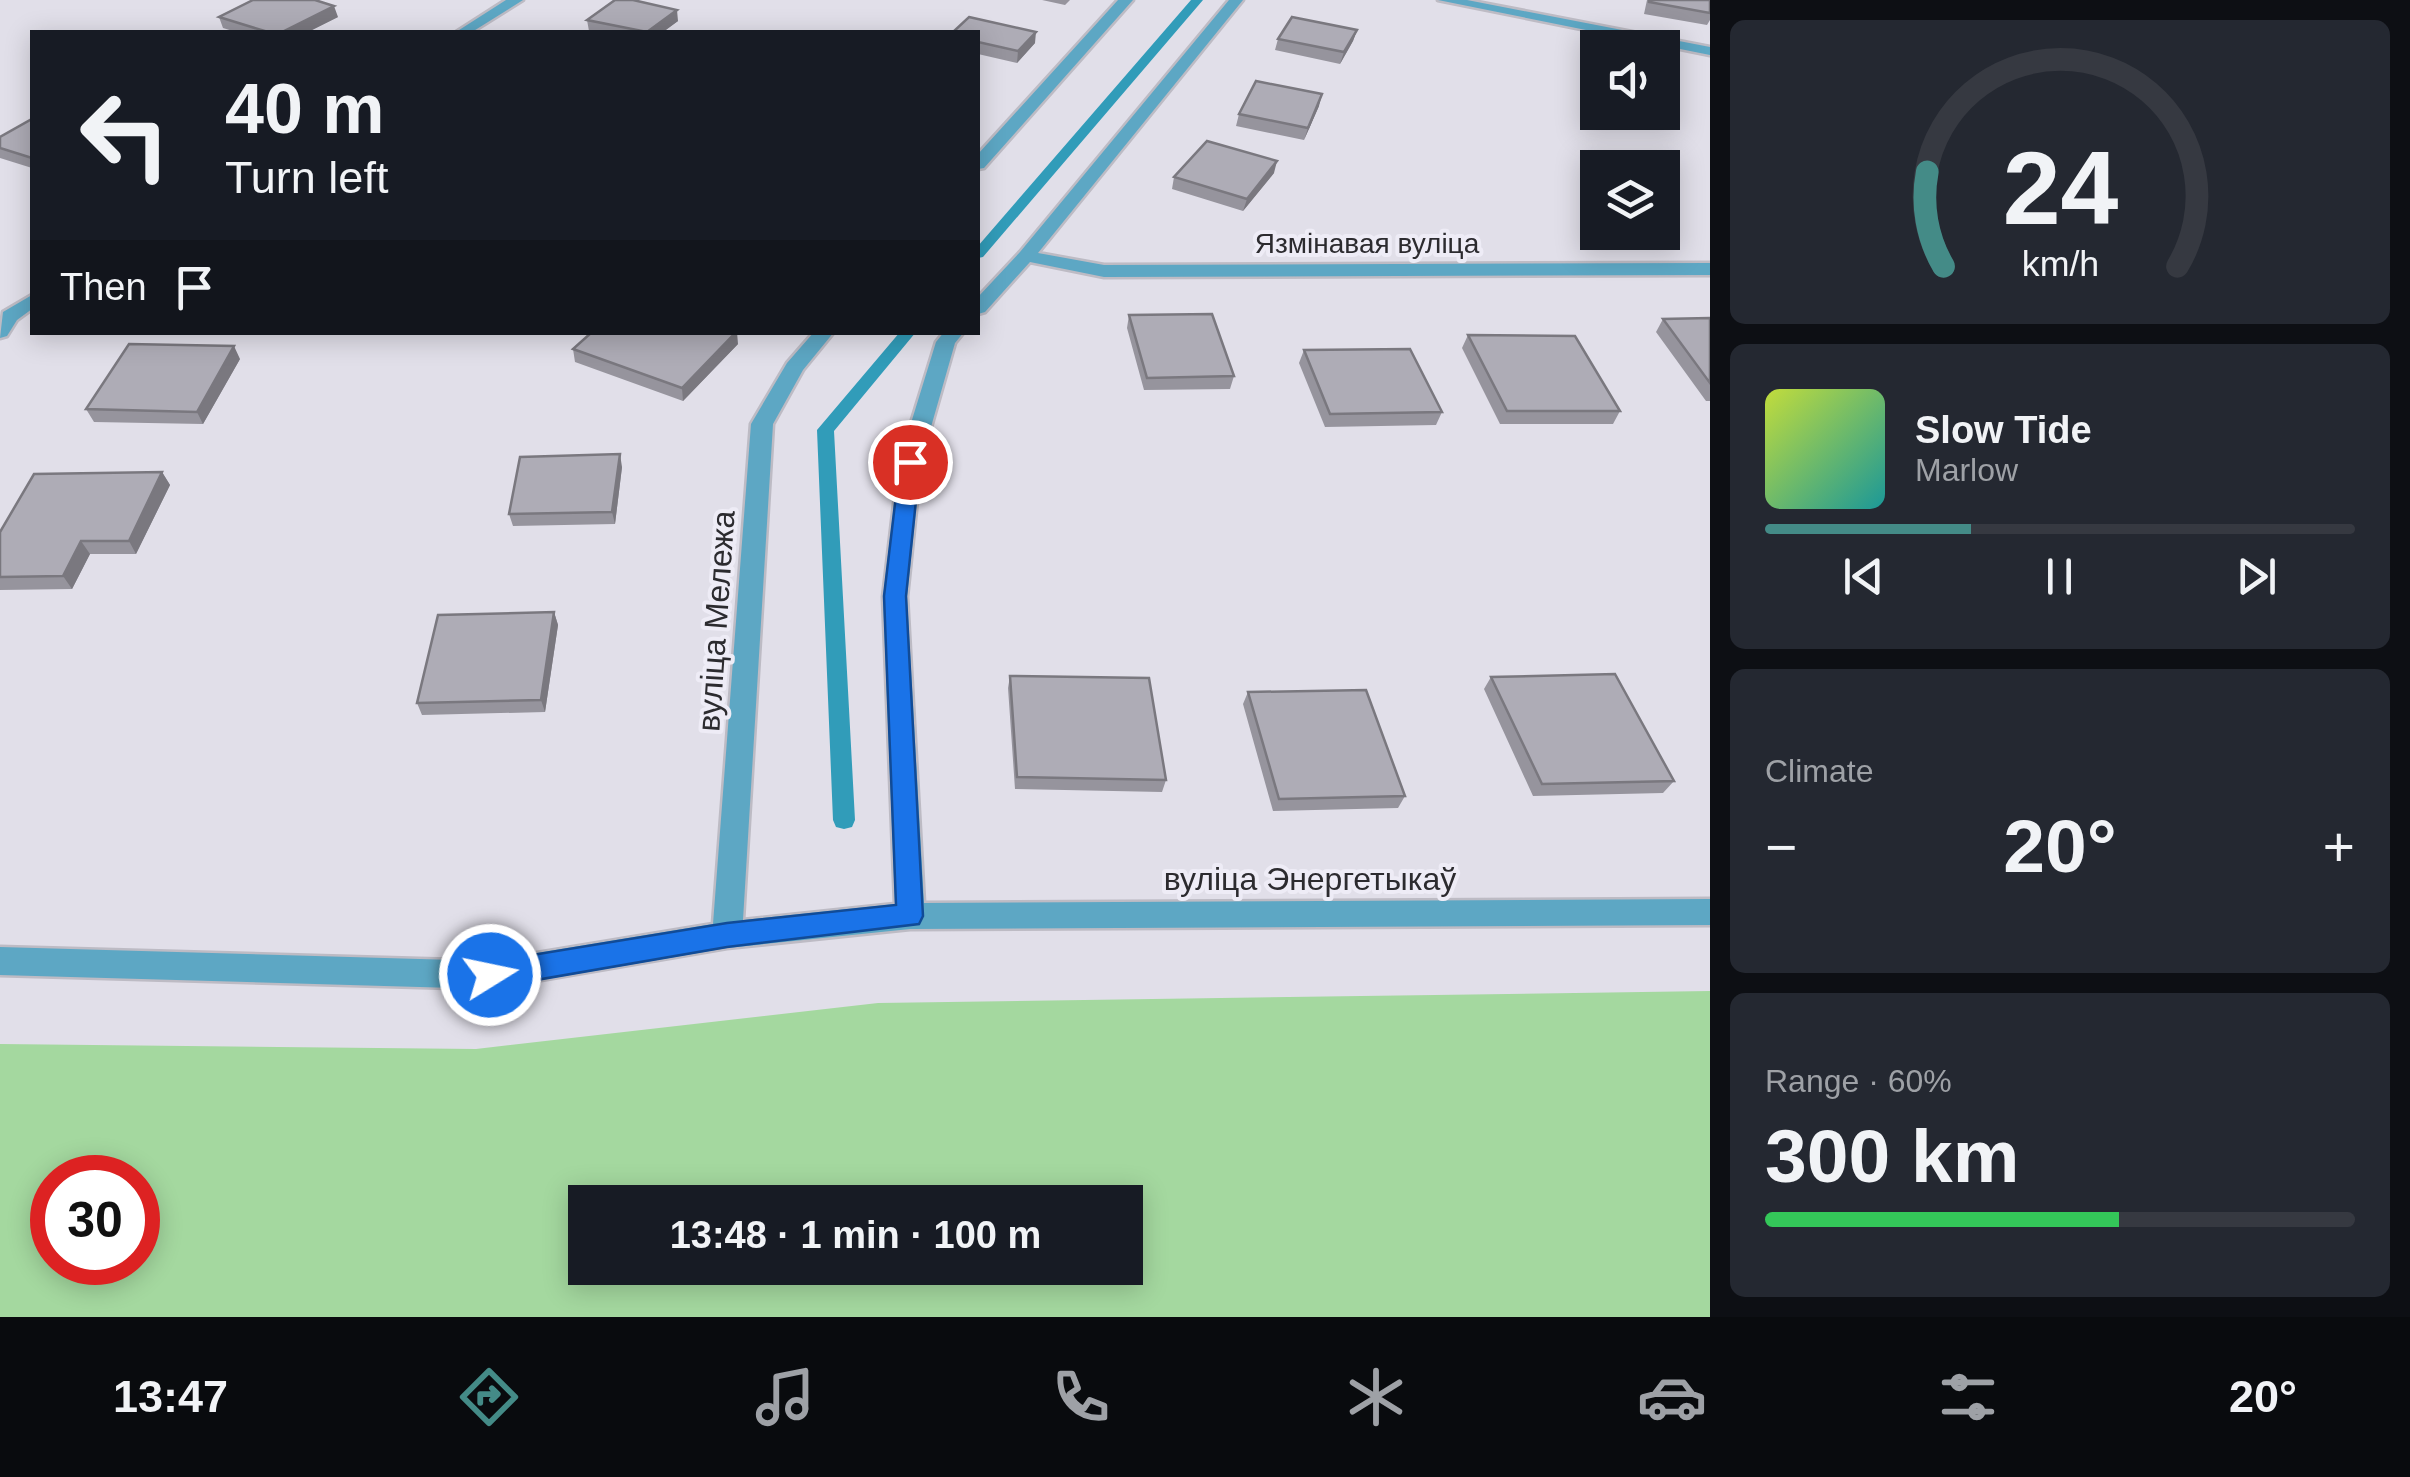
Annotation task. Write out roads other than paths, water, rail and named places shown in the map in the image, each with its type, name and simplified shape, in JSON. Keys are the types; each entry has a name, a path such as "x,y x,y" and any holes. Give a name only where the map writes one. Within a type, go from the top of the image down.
{"street":[{"path":"466,30 516,0"},
{"path":"980,162 1126,0"},
{"path":"980,306 1026,256 1236,0"},
{"path":"1446,0 1710,52"},
{"name":"Язмінавая вуліца","path":"1026,256 1104,270 1710,269"},
{"path":"0,332 10,316 30,302"},
{"name":"вуліца Мележа","path":"727,935 762,424 794,367 822,335"},
{"path":"910,916 895,596 910,462 946,342 952,335"},
{"name":"вуліца Энергетыкаў","path":"0,962 490,975 727,935 910,916 1710,912"}],"waterway":[{"path":"980,252 1197,0"},
{"path":"844,820 825,430 906,335"}]}
